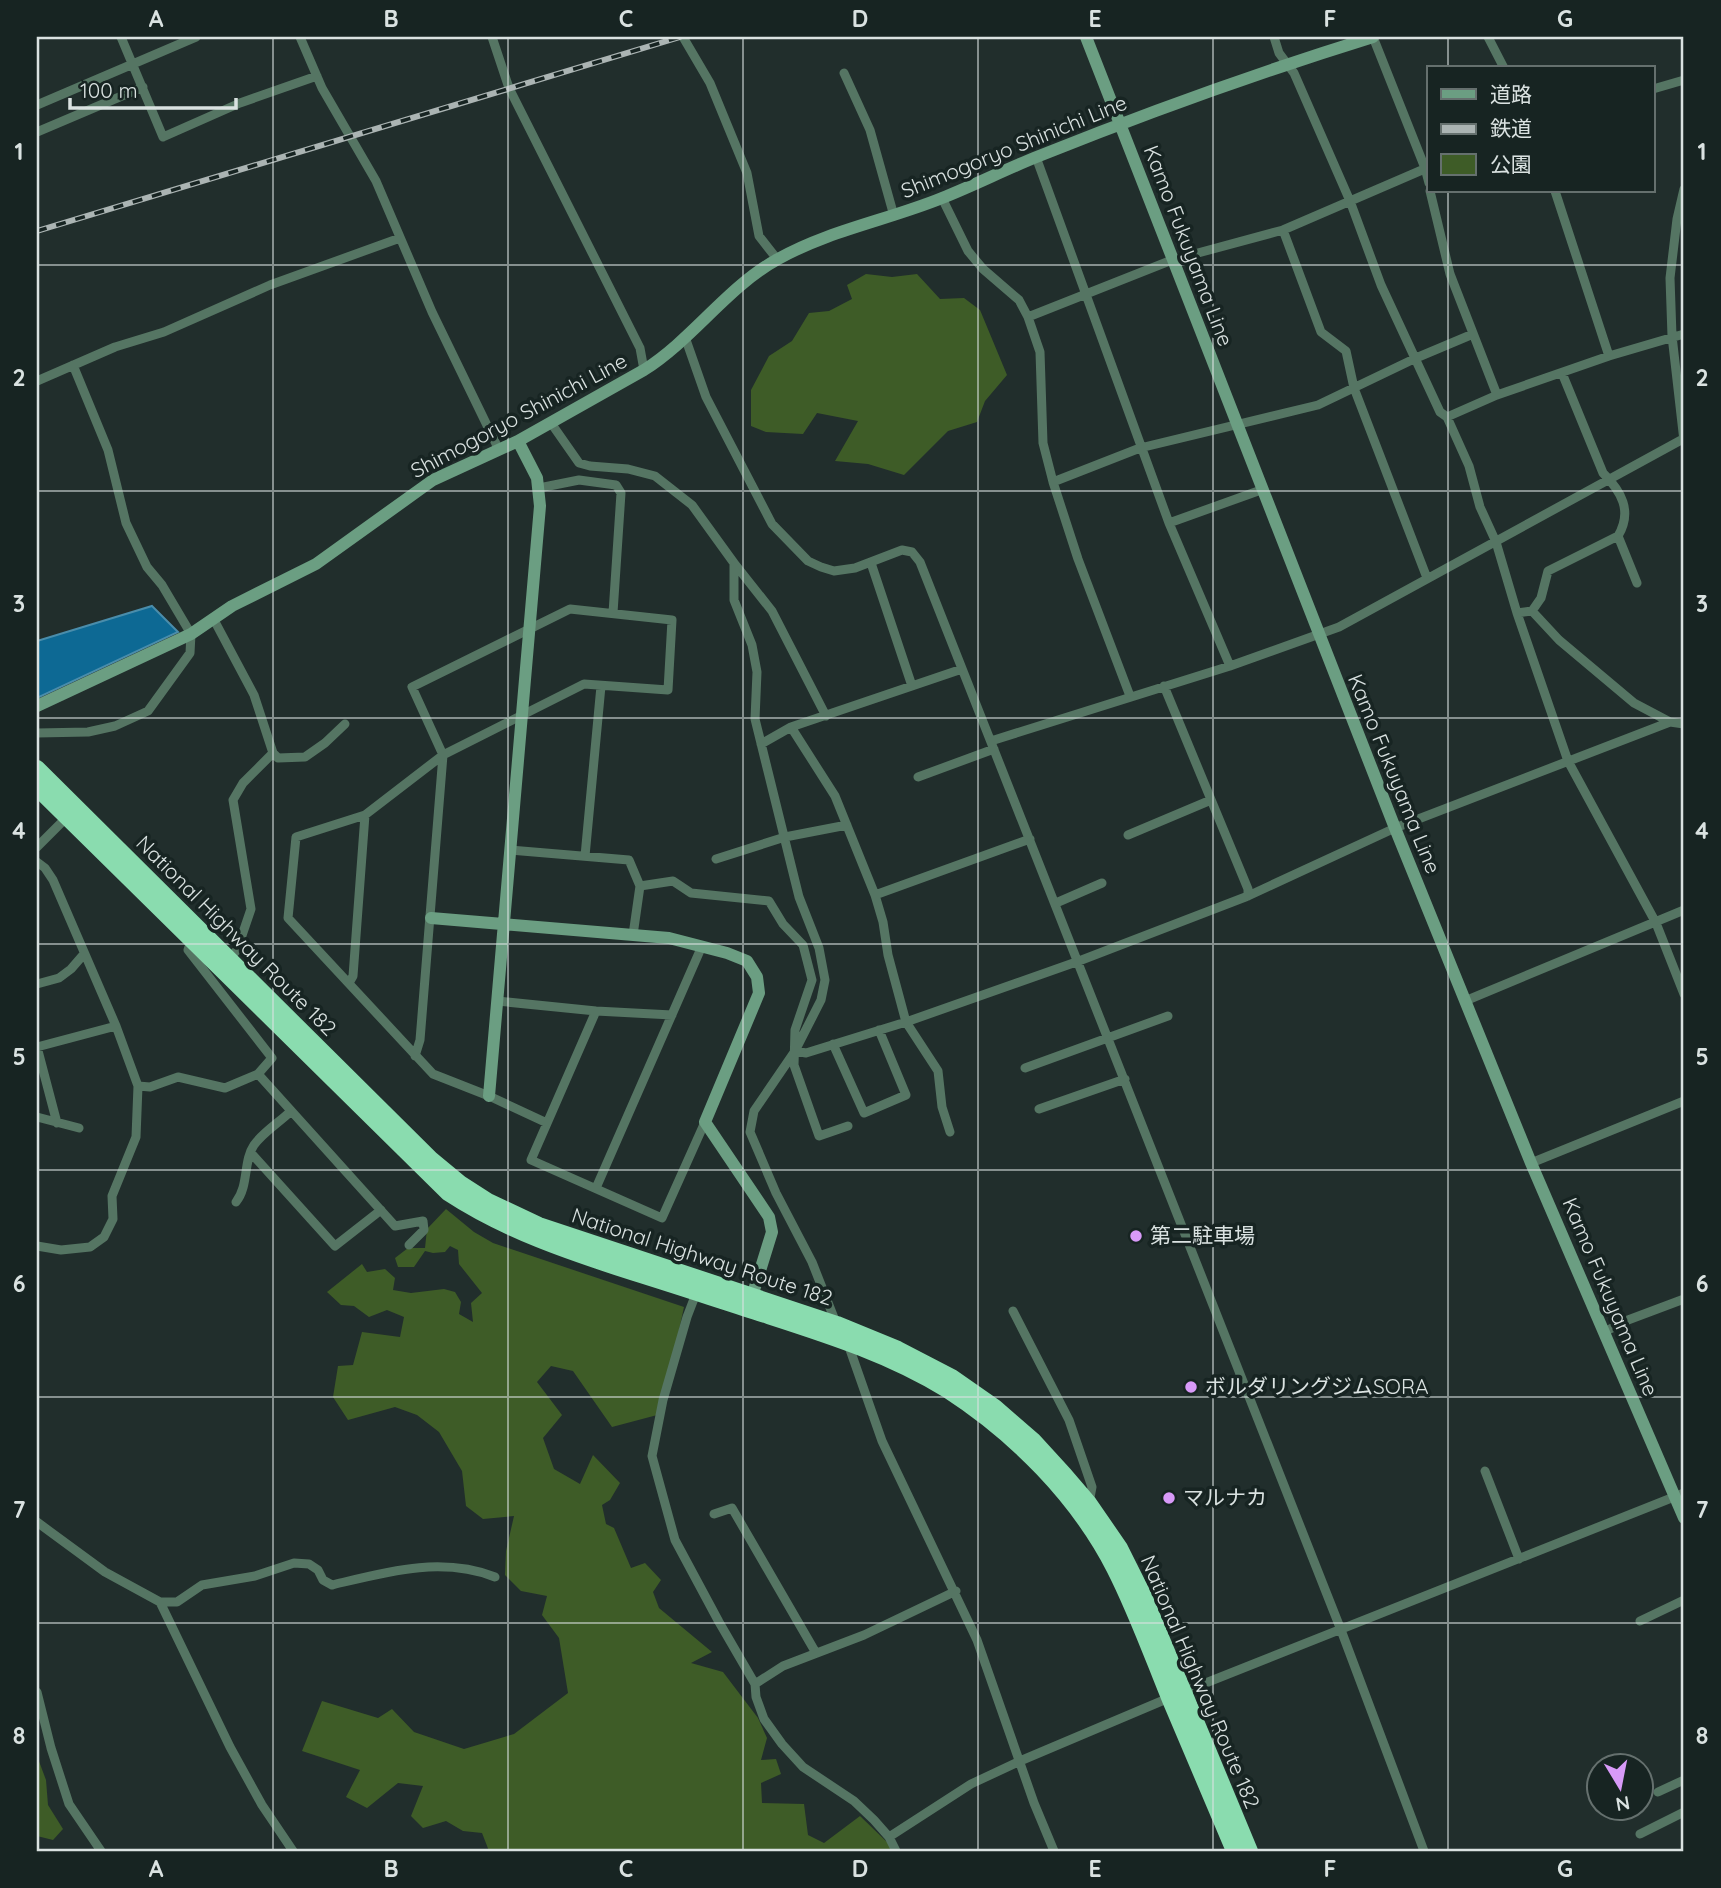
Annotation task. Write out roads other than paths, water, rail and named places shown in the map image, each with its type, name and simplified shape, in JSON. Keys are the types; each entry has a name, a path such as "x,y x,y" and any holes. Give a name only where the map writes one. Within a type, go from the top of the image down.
{"highway":[{"name":"National Highway Route 182","path":"37,768 195,935 448,1193 476,1211 532,1238 699,1286"},
{"name":"National Highway Route 182","path":"37,788 195,935 229,958 431,1158 460,1183 488,1201 539,1226 750,1303 901,1365 947,1390 1027,1453 1058,1486 1113,1566 1250,1851"},
{"name":"National Highway Route 182","path":"750,1303 837,1324 898,1349 952,1377 995,1407 1033,1440 1088,1503 1119,1548 1144,1596 1176,1695 1234,1851"}],"main road":[{"name":"Kamo Fukuyama Line","path":"1086,37 1318,636 1465,1002 1604,1332 1680,1495 1684,1518"},
{"name":"Shimogoryo Shinichi Line","path":"37,706 191,634 232,606 316,564 433,480 518,441 658,362 726,298 777,260 817,240 942,198 1121,124 1286,63 1373,37"},
{"path":"489,1096 540,506 537,478 518,441"},
{"path":"431,918 669,938 747,961 757,977 759,993 705,1122 769,1217 772,1232 750,1303"}],"street":[{"path":"121,37 163,137 240,103 317,76"},
{"path":"37,104 196,37"},
{"path":"300,37 348,136 376,181 432,312 499,450"},
{"path":"492,37 509,88 640,348 644,370"},
{"path":"683,37 710,82 747,173 759,236 777,260"},
{"path":"1274,37 1279,53 1294,73 1350,201 1381,285 1440,412 1447,417 1469,466 1480,507 1496,542 1517,613 1568,761 1656,923 1684,994"},
{"path":"1028,317 1172,260 1283,230 1427,167 1373,37"},
{"path":"1488,37 1503,66"},
{"path":"844,73 870,130 894,216"},
{"path":"1654,89 1684,80"},
{"path":"37,132 143,87"},
{"path":"1036,157 1168,523 1230,666"},
{"path":"918,777 993,745 1130,696 1230,666 1339,627 1684,440 1678,335 1670,278 1677,219 1684,189"},
{"path":"1430,192 1450,274 1497,395"},
{"path":"1555,192 1609,356"},
{"path":"942,198 968,251 983,269 1018,300 1028,317 1040,352 1043,443 1053,482 1078,559 1130,696"},
{"path":"1283,230 1321,332 1346,351 1354,388 1427,578"},
{"path":"37,381 115,347 164,332 270,285 400,238"},
{"path":"1053,482 1140,448 1318,405 1473,334"},
{"path":"1447,417 1497,395 1678,335"},
{"path":"685,337 706,397 772,524 787,542 808,561 834,571 855,568 902,550 912,552 920,562 1341,1630 1424,1851"},
{"path":"37,733 88,732 115,726 148,711 190,653 191,634 162,585 147,567 126,523 108,450 74,365"},
{"path":"1517,613 1532,611 1541,598 1548,571 1618,536 1625,526 1624,507 1615,484 1602,473 1562,373"},
{"path":"551,423 579,463 590,467 628,469 655,476 692,505 772,611 825,716"},
{"path":"539,488 579,480 616,485 621,493 612,613"},
{"path":"1168,523 1261,489"},
{"path":"1618,536 1637,583"},
{"path":"734,563 734,600 752,645 757,672 755,719 799,898 818,948 825,980 821,1000 795,1051 754,1111 750,1132 771,1183 813,1262 837,1324 847,1341 882,1440 977,1640 1054,1851"},
{"path":"870,563 912,686"},
{"path":"415,1056 420,1040 443,755 412,687 570,609 672,620 668,690 584,684 443,755 365,815 296,836 288,918 415,1056 433,1074 547,1123"},
{"path":"1532,611 1559,640 1634,703 1670,722 1684,724"},
{"path":"214,618 254,695 273,753 278,758 305,757 345,724"},
{"path":"761,744 791,727 962,669"},
{"path":"1164,686 1248,889 1248,896"},
{"path":"586,856 601,687"},
{"path":"795,1051 806,1053 906,1022 1079,961 1248,896 1395,828 1670,722"},
{"path":"791,727 835,796 875,895 906,1022 938,1071 942,1107 950,1132"},
{"path":"229,958 237,950 251,909 233,800 243,783 273,753"},
{"path":"1128,835 1211,800"},
{"path":"349,984 353,976 365,815"},
{"path":"37,848 67,817"},
{"path":"716,859 785,838 847,825"},
{"path":"875,895 1030,839"},
{"path":"510,850 629,860 640,886 634,935"},
{"path":"37,862 53,880 116,1026 138,1086 136,1138 112,1196 113,1219 104,1237 90,1247 61,1250 37,1246"},
{"path":"640,886 673,881 691,893 769,901 783,924 803,945 812,980 795,1030 794,1065 820,1136 848,1126"},
{"path":"1056,903 1102,883"},
{"path":"1465,1002 1684,910"},
{"path":"138,1086 150,1087 178,1077 225,1088 258,1074 272,1058 188,950 195,935"},
{"path":"596,1188 702,946"},
{"path":"37,984 59,978 84,954"},
{"path":"497,1001 672,1015"},
{"path":"596,1011 531,1160 662,1217 705,1122"},
{"path":"1025,1068 1168,1016"},
{"path":"57,1123 37,1047 116,1026"},
{"path":"833,1044 864,1113 906,1095 879,1030"},
{"path":"258,1074 395,1226 423,1222 424,1230 409,1245"},
{"path":"1039,1109 1125,1079"},
{"path":"1531,1163 1684,1101"},
{"path":"236,1202 242,1194 253,1146 291,1111"},
{"path":"37,1117 79,1128"},
{"path":"251,1153 335,1246 381,1210"},
{"path":"699,1286 687,1317 663,1400 652,1457 675,1540 755,1684 756,1697 764,1718 782,1744 803,1767 854,1801 874,1820 896,1851"},
{"path":"1604,1332 1684,1299"},
{"path":"1013,1311 1069,1420 1092,1487 1088,1503"},
{"path":"1485,1471 1519,1559"},
{"path":"889,1838 971,1784 1020,1761 1176,1695 1680,1495"},
{"path":"715,1514 732,1508 816,1653"},
{"path":"38,1526 105,1572 160,1602 177,1602 202,1585 255,1576 294,1563 309,1564 318,1570 323,1580 332,1585 398,1569 471,1568 495,1577"},
{"path":"755,1684 783,1666 864,1635 956,1591"},
{"path":"1640,1621 1684,1600"},
{"path":"160,1602 230,1746 262,1805 293,1851"},
{"path":"37,1692 69,1804 101,1851"},
{"path":"1658,1792 1684,1780"},
{"path":"1640,1834 1684,1812"}],"water":[{"path":"152,606 178,632 37,698 37,641"}],"railway":[{"path":"37,231 680,37"}],"place":[{"name":"第二駐車場","path":"1136,1236"},
{"name":"ボルダリングジムSORA","path":"1191,1387"},
{"name":"マルナカ","path":"1169,1498"}]}
